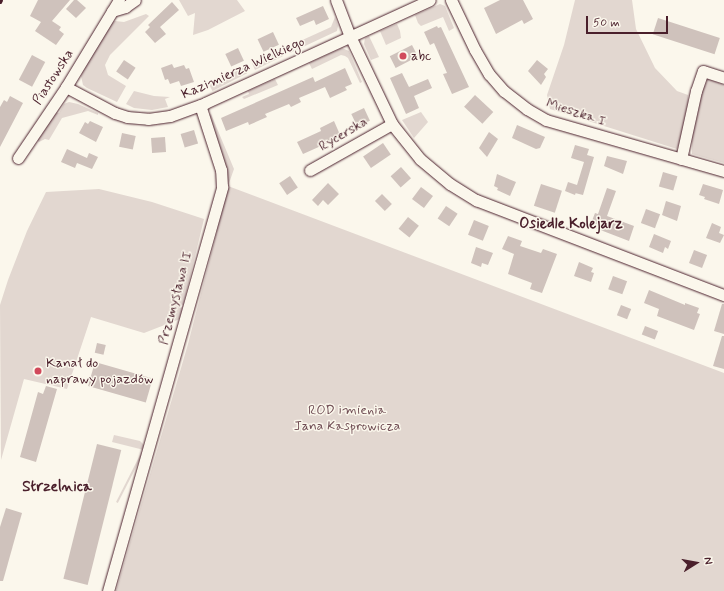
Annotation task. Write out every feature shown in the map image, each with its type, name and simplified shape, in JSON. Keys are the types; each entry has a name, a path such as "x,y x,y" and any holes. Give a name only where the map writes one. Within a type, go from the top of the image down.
{"street":[{"name":"Piastowska","path":"18,158 66,87 119,0"},
{"path":"112,11 125,8 135,0"},
{"path":"336,0 350,36 392,124 420,159 450,184 476,200 724,294"},
{"name":"Kazimierza Wielkiego","path":"66,87 115,113 137,118 157,119 170,116 200,106 430,0"},
{"name":"Mieszka I","path":"451,0 475,50 489,74 504,91 527,109 546,120 724,171"},
{"path":"682,159 696,91 703,71 724,78"},
{"name":"Przemysława II","path":"108,591 222,187 221,170 200,106"},
{"name":"Rycerska","path":"310,170 392,124"}],"green space":[{"path":"179,0 237,0 245,11 208,30 193,35 195,13 188,16"},
{"path":"575,0 632,0 636,29 655,68 677,91 688,95 688,120 677,149 550,109 547,95 564,45"},
{"path":"440,4 445,6 454,28 449,31 443,17 421,26 418,23 415,15"},
{"path":"146,14 149,16 110,55 105,65 108,75 126,86 117,102 83,85 81,76 85,64 111,23 115,21 124,22"},
{"path":"335,17 338,26 337,31 290,53 287,47 331,27"},
{"path":"397,24 401,38 386,45 380,31"},
{"path":"369,36 379,57 371,60 364,44 365,38"},
{"path":"342,48 349,51 362,82 360,83 348,58 345,56 341,55 312,69 309,63"},
{"path":"281,50 283,56 255,70 252,63"},
{"path":"244,67 247,73 212,91 209,85"},
{"path":"275,79 278,85 244,99 242,97 249,94 248,91"},
{"path":"708,79 724,85 724,163 692,154 692,133 701,93"},
{"path":"134,91 154,96 170,97 165,99 168,107 152,110 134,108 126,104"},
{"path":"69,102 78,104 98,113 98,115 88,111 62,118 49,140 45,139 39,142 36,139 55,112 59,113 64,104"},
{"path":"421,112 428,122 414,138 402,120"},
{"name":"ROD imienia Jana Kasprowicza","path":"211,114 234,169 228,186 724,373 724,591 116,591 188,344 217,231 213,230 226,187 208,116"},
{"path":"99,189 152,202 204,219 180,319 144,333 91,317 67,389 24,379 1,460 0,305 8,280 27,231 46,192"},
{"path":"166,404 168,405 118,503 116,502"},
{"path":"114,435 140,441 144,445 144,450 112,442"}],"building":[{"path":"38,0 70,0 52,21 61,27 59,30 64,34 56,45 35,31 41,22 30,16"},
{"path":"74,0 77,0 86,8 76,18 66,9"},
{"path":"500,0 523,0 533,19 524,24 522,20 496,34 484,8"},
{"path":"172,2 179,10 160,27 166,34 155,43 145,32 150,27 148,25"},
{"path":"323,6 329,19 316,25 314,20 300,26 296,18"},
{"path":"658,18 720,38 715,54 653,34"},
{"path":"437,26 438,28 441,27 469,87 452,94 443,74 447,73 434,43 430,45 424,32"},
{"path":"273,32 279,45 264,52 258,39"},
{"name":"abc","path":"412,45 418,57 396,68 390,56"},
{"path":"238,48 244,61 231,67 225,54"},
{"path":"32,55 45,62 32,87 19,80"},
{"path":"124,60 136,68 128,79 116,72"},
{"path":"537,60 548,69 544,74 546,77 541,85 528,71"},
{"path":"172,64 174,68 184,65 186,69 189,68 194,82 181,86 179,81 170,84 168,79 165,80 161,68"},
{"path":"345,68 352,84 345,87 347,90 330,98 325,87 299,98 301,102 291,107 289,104 265,114 267,117 249,125 248,122 226,131 221,118 313,77 315,82"},
{"path":"402,73 409,87 428,79 432,88 414,96 419,108 406,114 390,78"},
{"path":"475,95 493,112 482,124 464,107"},
{"path":"10,96 23,103 0,147 0,107 4,100 7,102"},
{"path":"364,108 370,121 357,127 351,114"},
{"path":"90,121 103,127 96,142 79,133 85,122 88,124"},
{"path":"334,121 341,137 303,154 297,142 321,131 320,128"},
{"path":"517,125 545,137 540,148 536,149 512,138"},
{"path":"194,130 198,143 185,147 181,134"},
{"path":"489,132 498,139 487,157 479,148"},
{"path":"122,133 136,136 133,150 119,147"},
{"path":"165,137 166,152 152,153 151,138"},
{"path":"383,143 391,155 371,168 363,156"},
{"path":"575,145 589,149 587,155 594,157 583,195 576,193 575,195 565,191 568,182 577,185 584,162 571,158"},
{"path":"67,149 87,158 89,153 98,157 92,169 77,163 75,168 61,162"},
{"path":"607,156 627,161 623,174 604,166"},
{"path":"401,167 411,178 401,188 391,176"},
{"path":"663,172 677,176 673,191 659,186"},
{"path":"497,174 516,182 510,196 497,190 498,188 494,186"},
{"path":"290,176 298,188 287,195 279,183"},
{"path":"328,183 339,194 328,205 323,200 318,206 312,200"},
{"path":"541,184 562,191 555,213 534,206"},
{"path":"703,184 723,190 719,204 704,199 705,197 699,195"},
{"path":"421,187 433,196 424,208 412,199"},
{"path":"607,188 616,191 607,216 634,226 629,241 590,226 595,213 598,214"},
{"path":"382,194 392,204 385,211 375,201"},
{"path":"666,201 681,206 677,221 662,215"},
{"path":"446,206 458,214 449,226 438,218"},
{"path":"646,209 660,214 655,228 641,223"},
{"path":"408,217 419,226 409,237 399,229"},
{"path":"474,220 489,226 483,241 468,235"},
{"path":"712,223 721,227 719,233 724,235 720,243 706,238"},
{"path":"654,234 671,241 668,249 665,247 663,253 649,247"},
{"path":"508,236 522,241 520,246 541,253 543,249 557,254 542,293 530,289 532,283 508,274 514,254 502,249"},
{"path":"476,247 493,253 488,265 482,263 481,267 471,263"},
{"path":"694,250 707,255 702,268 689,263"},
{"path":"579,262 593,268 591,272 594,273 591,282 574,276"},
{"path":"613,276 627,281 622,294 608,289"},
{"path":"649,290 685,305 685,303 699,308 697,313 700,314 694,330 657,316 659,309 644,303"},
{"path":"722,304 724,304 724,334 714,331"},
{"path":"621,305 631,309 627,319 617,315"},
{"path":"645,326 658,331 655,339 642,334"},
{"path":"722,336 724,336 724,369 713,366"},
{"path":"97,343 106,345 104,355 95,353"},
{"path":"95,362 153,379 146,403 88,386"},
{"path":"46,386 57,389 36,462 20,457 38,392 43,394"},
{"path":"97,444 121,450 88,585 63,579"},
{"path":"6,508 22,513 3,581 0,581 0,527"}],"place":[{"name":"abc","path":"403,56"},
{"name":"Kanał do naprawy pojazdów","path":"38,371"}],"district":[{"name":"Osiedle Kolejarz","path":"571,225"},
{"name":"Strzelnica","path":"57,488"}]}
